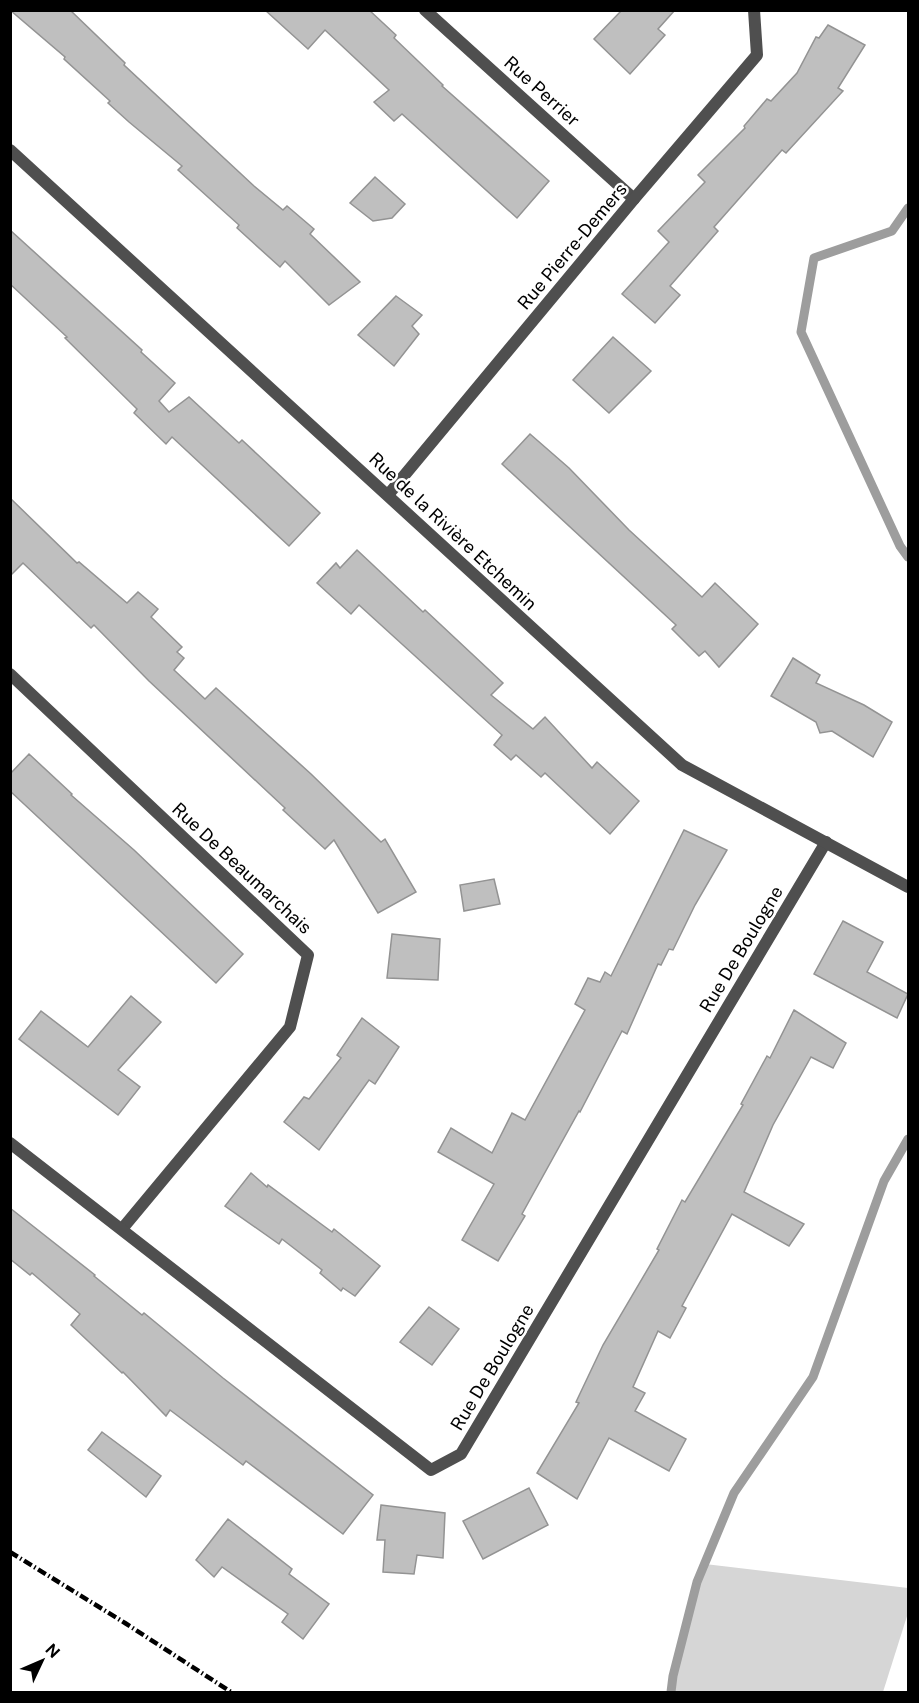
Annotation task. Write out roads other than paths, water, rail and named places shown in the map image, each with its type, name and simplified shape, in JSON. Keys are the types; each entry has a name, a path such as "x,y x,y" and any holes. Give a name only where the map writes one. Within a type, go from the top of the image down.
{"street":[{"name":"Rue Perrier","path":"425,10 634,199"},
{"name":"Rue Pierre-Demers","path":"388,495 757,55 754,10"},
{"name":"Rue de la Rivière Etchemin","path":"10,150 682,765 909,887"},
{"name":"Rue De Beaumarchais","path":"10,674 308,955 290,1027 122,1230"},
{"name":"Rue De Boulogne","path":"10,1143 431,1470 461,1454 826,842"}],"waterway":[{"path":"908,208 892,231 814,258 801,332 900,546 908,557"},
{"path":"671,1692 697,1582 734,1493 813,1377 884,1181 908,1139"}],"railway":[{"path":"10,1552 231,1692"}]}
